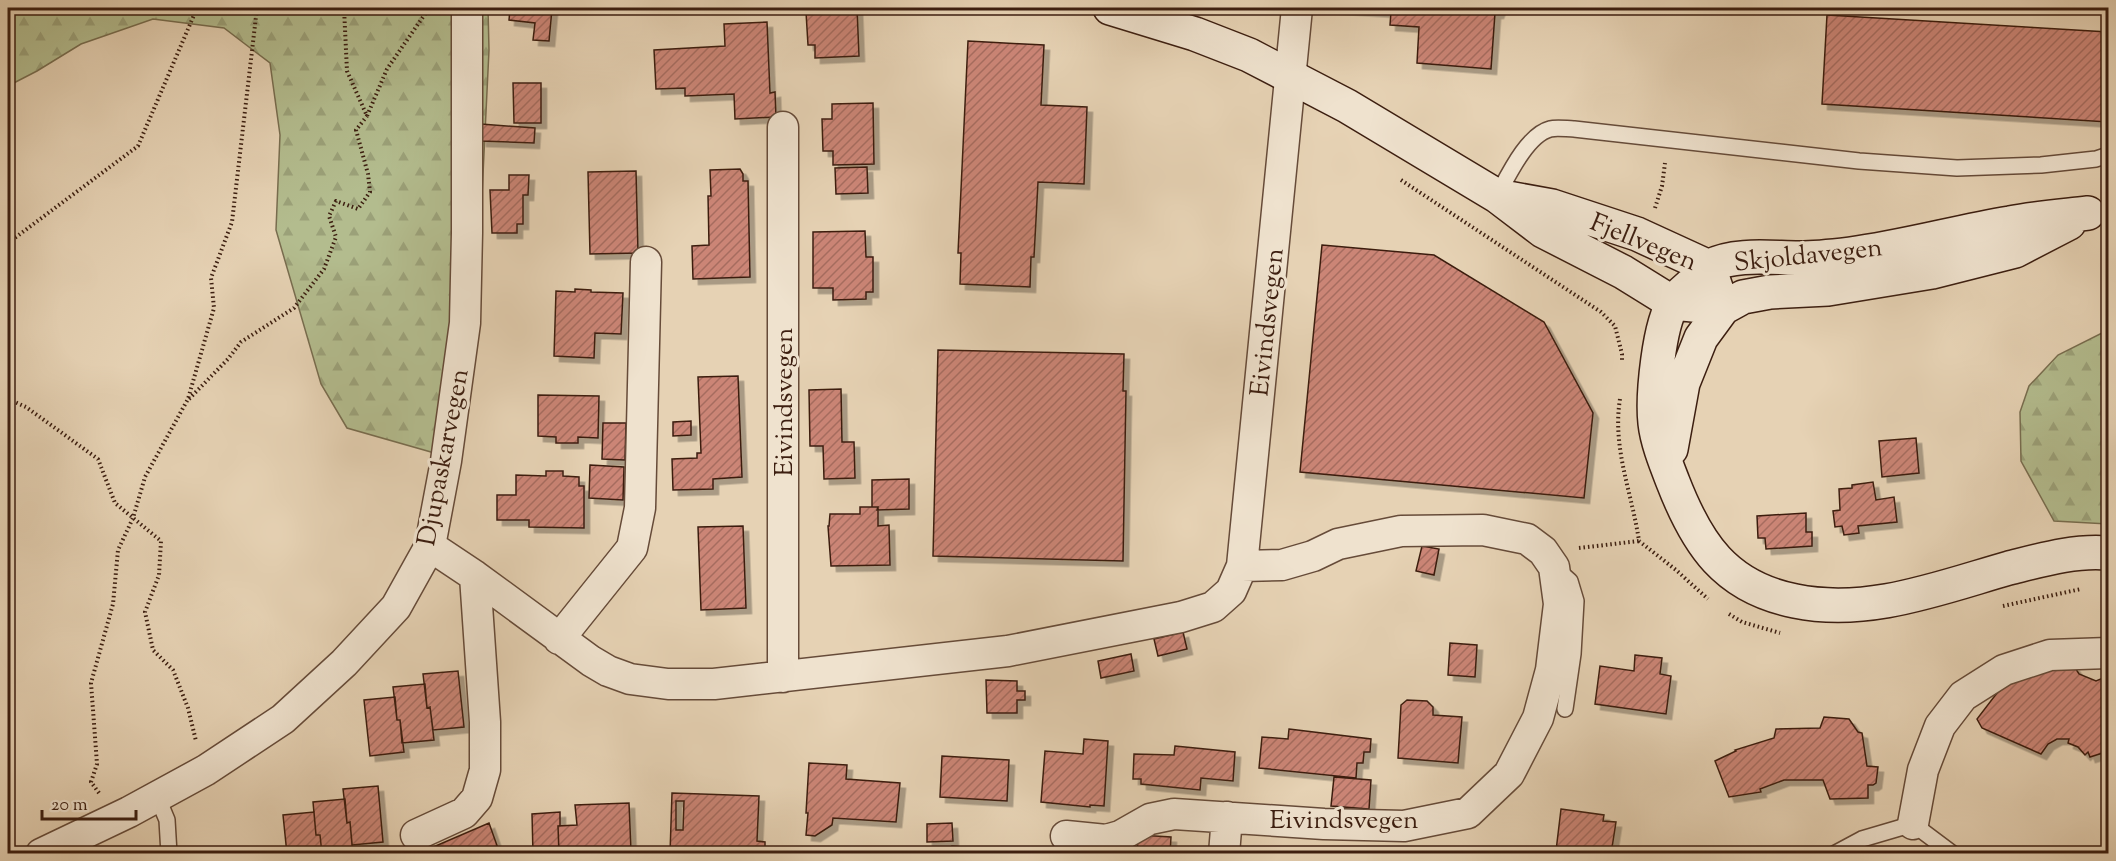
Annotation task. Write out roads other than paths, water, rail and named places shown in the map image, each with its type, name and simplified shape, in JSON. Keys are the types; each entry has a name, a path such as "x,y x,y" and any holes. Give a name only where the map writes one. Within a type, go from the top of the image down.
{"main road":[{"name":"Fjellvegen","path":"1110,8 1174,27 1249,55 1347,106 1497,196 1543,231 1623,272 1673,303 1723,308 1709,267 1636,234 1552,206 1497,196"},
{"name":"Skjoldavegen","path":"2098,209 2011,222 1850,254 1729,260 1709,267 1673,303 1664,329 1657,371 1655,423 1667,468 1689,522 1702,544 1719,563 1768,595 1796,602 1824,605 1890,602 2046,558 2109,553"},
{"name":"Skjoldavegen","path":"1667,468 1683,382 1701,338 1723,308 1743,297 1770,292 1864,285 1932,272 2015,250 2098,209"}],"street":[{"name":"Djupaskarvegen","path":"41,854 206,770 283,719 344,663 396,607 430,546 446,461 465,322 467,8"},
{"name":"Eivindsvegen","path":"430,546 608,671 630,679 668,684 714,684 1008,651 1181,617 1213,607 1231,591 1242,566 1298,8"},
{"name":"Eivindsvegen","path":"783,127 783,677"},
{"path":"560,639 632,548 640,508 646,262"},
{"path":"1242,566 1281,565 1313,556 1338,544 1401,531 1483,530 1527,539 1548,559"},
{"name":"Eivindsvegen","path":"1066,836 1106,840 1118,845 1150,819 1174,814 1324,824 1404,826 1468,813 1509,774 1538,718 1551,670 1559,604 1548,559"},
{"path":"416,835 464,813 477,798 485,770 485,722 475,576"},
{"path":"1913,824 1923,770 1940,726 1964,696 2004,670 2049,655 2109,653"},
{"path":"1224,854 1227,817"}],"lane":[{"path":"1497,196 1535,136 1551,129 1574,129 1859,161 1957,168 2040,165 2096,159 2109,155"},
{"path":"1548,559 1570,581 1576,601 1573,654 1565,709"},
{"path":"157,796 167,820 169,854"},
{"path":"1833,854 1862,839 1913,824 1953,854"}]}
